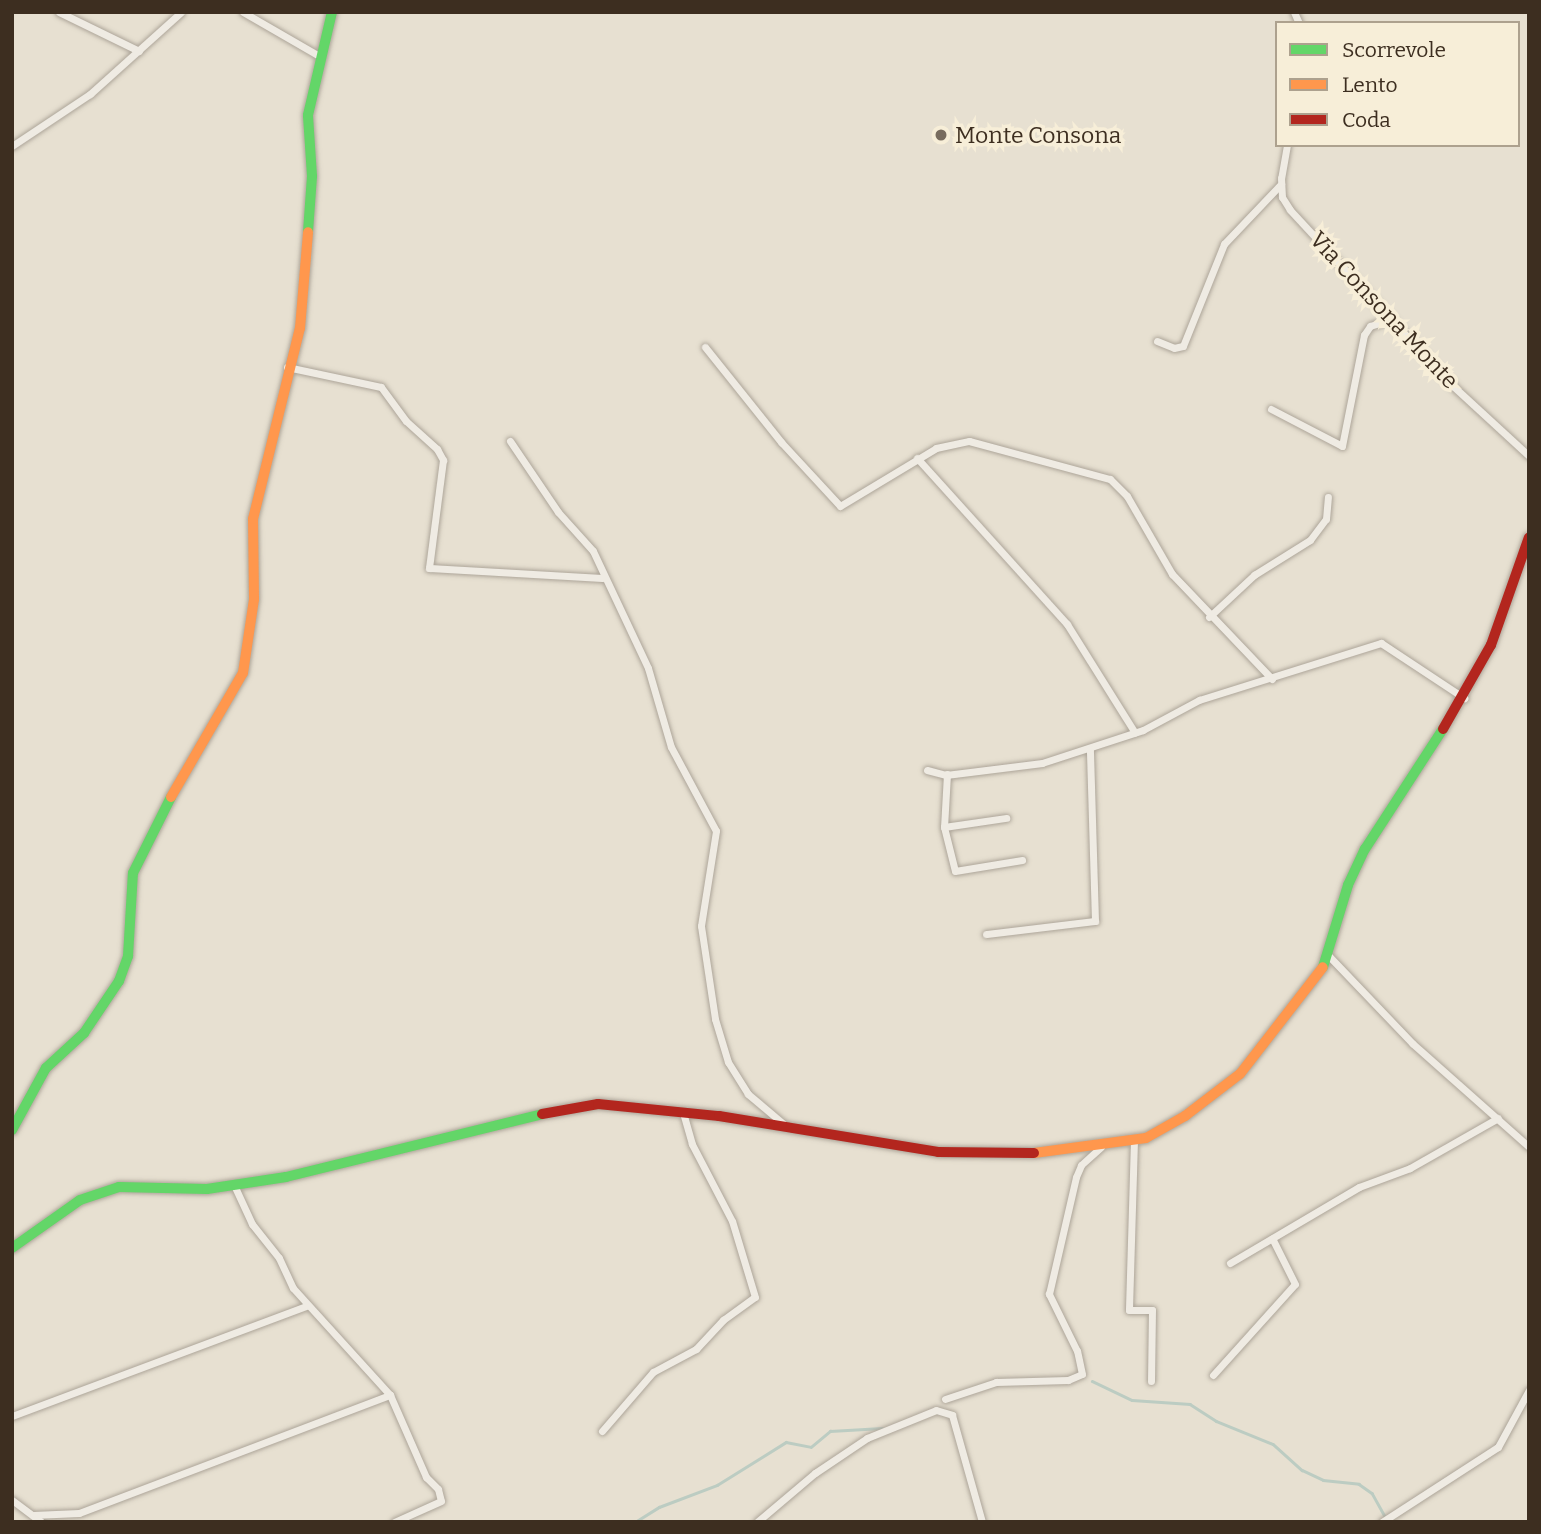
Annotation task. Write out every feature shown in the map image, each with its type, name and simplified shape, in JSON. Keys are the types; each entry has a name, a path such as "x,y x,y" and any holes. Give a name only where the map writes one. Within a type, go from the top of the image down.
{"main road":[{"path":"12,1130 46,1068 85,1032 119,981 128,956 132,873 151,831 243,673 254,599 253,519 287,367 300,328 312,176 308,115 332,12"},
{"path":"12,1248 42,1223 101,1191 119,1187 207,1189 286,1177 553,1110 598,1104 684,1112 938,1152 1028,1154 1101,1147 1134,1140 1185,1116 1240,1074 1300,1002 1327,954 1348,885 1366,849 1464,698 1492,645 1529,537"}],"street":[{"path":"59,12 139,51"},
{"path":"12,146 90,94 181,12"},
{"path":"243,12 321,57"},
{"name":"Via Consona Monte","path":"1287,147 1282,197 1290,210 1453,386 1529,456"},
{"path":"1157,341 1174,348 1183,346 1224,244 1282,184"},
{"path":"1271,409 1342,446 1364,335 1370,326 1391,318"},
{"path":"705,347 781,442 840,506 917,458 969,441 1110,479 1127,496 1172,574 1209,617 1272,679"},
{"path":"287,367 381,387 406,421 437,449 443,460 429,568 603,578"},
{"path":"510,440 558,512 593,551 603,578 648,668 671,747 716,831 701,926 715,1019 728,1062 748,1094 788,1128"},
{"path":"917,458 1067,624 1135,733"},
{"path":"1209,617 1254,575 1310,540 1326,519 1328,497"},
{"path":"927,770 947,774 1042,763 1135,733 1199,700 1381,643 1464,698"},
{"path":"986,934 1095,921 1090,748"},
{"path":"947,774 944,827 955,871 1022,860"},
{"path":"944,827 1006,818"},
{"path":"1327,954 1413,1044 1529,1147"},
{"path":"602,1431 653,1372 696,1349 723,1320 755,1297 732,1221 692,1144 684,1112"},
{"path":"1230,1263 1359,1187 1410,1168 1498,1118"},
{"path":"1134,1140 1129,1310 1152,1310 1151,1381"},
{"path":"945,1399 996,1382 1068,1380 1082,1374 1077,1351 1049,1294 1078,1170 1101,1147"},
{"path":"234,1185 251,1224 266,1239 306,1306 390,1395 415,1456 441,1501 394,1522"},
{"path":"1213,1375 1295,1284 1272,1238"},
{"path":"12,1416 306,1306"},
{"path":"1382,1522 1498,1447 1529,1390"},
{"path":"33,1515 79,1513 390,1395"},
{"path":"757,1522 815,1473 872,1435 942,1410 953,1415 982,1522"},
{"path":"12,1500 41,1522"}],"waterway":[{"path":"1092,1381 1132,1400 1190,1404 1216,1421 1273,1444 1302,1470 1323,1480 1359,1484 1372,1493 1385,1516"},
{"path":"635,1522 659,1507 717,1485 786,1442 811,1447 830,1431 882,1428"}],"traffic: fast":[{"path":"308,232 312,176 308,115 332,12"},
{"path":"1323,967 1348,885 1365,849 1443,729"},
{"path":"12,1130 46,1068 84,1033 119,981 128,956 133,873 171,797"},
{"path":"12,1248 80,1200 119,1187 207,1189 286,1177 542,1114"}],"traffic: slow":[{"path":"171,797 243,673 254,599 253,519 300,328 308,232"},
{"path":"1034,1153 1146,1138 1185,1116 1240,1074 1323,967"}],"traffic: jam":[{"path":"1443,729 1491,645 1529,537"},
{"path":"542,1114 598,1104 719,1116 938,1152 1034,1153"}],"place":[{"name":"Monte Consona","path":"941,135"}]}
